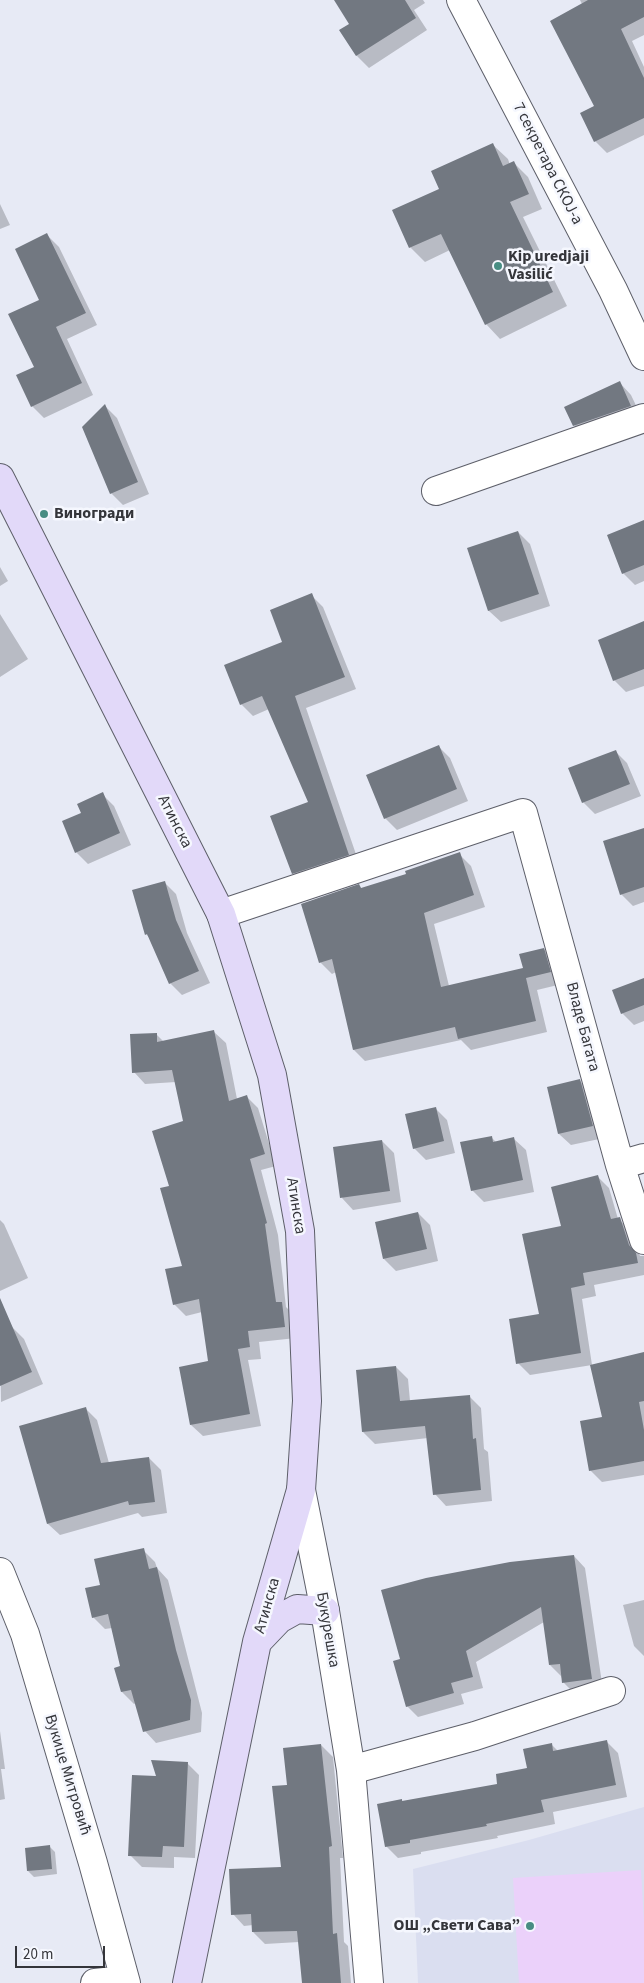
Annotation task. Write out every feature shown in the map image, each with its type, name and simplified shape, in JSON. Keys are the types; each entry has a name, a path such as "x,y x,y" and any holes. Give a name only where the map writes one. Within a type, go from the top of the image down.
{"street":[{"name":"7 секретара СКОЈ-а","path":"462,0 612,290 644,356"},
{"path":"436,491 644,418"},
{"name":"Атинска","path":"0,478 221,914 272,1075 300,1231 307,1402 300,1490 258,1642 187,1983"},
{"name":"Владе Багата","path":"221,914 523,813 632,1162 644,1240"},
{"name":"Букурешка","path":"300,1490 324,1610 351,1770 370,1983"},
{"name":"Вукице Митровић","path":"0,1572 25,1634 93,1863 125,1982 95,1983"},
{"path":"258,1642 279,1619 297,1609 324,1610"},
{"path":"351,1770 475,1736 611,1691"}],"shaded area":[{"name":"ОШ „Свети Сава”","path":"644,1807 644,1983 418,1983 413,1869 529,1840"},
{"path":"641,1870 644,1923 644,1983 519,1983 513,1878"}],"building":[{"path":"334,0 405,0 416,18 356,56 339,30 349,24"},
{"path":"588,0 644,0 644,17 621,29 644,78 644,118 594,142 580,113 594,106 550,21"},
{"path":"493,143 503,166 514,161 529,194 510,202 553,292 485,325 441,234 409,248 392,210 439,189 431,171"},
{"path":"47,233 86,313 56,327 82,383 31,407 16,375 34,367 8,314 39,300 15,249"},
{"path":"620,381 631,406 573,426 564,407"},
{"path":"105,404 138,482 110,494 82,427"},
{"path":"644,520 644,565 622,574 607,535"},
{"path":"518,531 539,594 488,611 467,548"},
{"path":"312,593 345,677 295,696 349,855 292,874 270,816 308,802 262,696 240,705 224,665 282,642 270,610"},
{"path":"644,621 644,669 613,681 598,640"},
{"path":"439,745 457,789 384,819 366,775"},
{"path":"616,750 630,784 582,803 568,768"},
{"path":"103,792 120,833 75,853 62,821 81,813 77,804"},
{"path":"644,828 644,887 620,895 603,841"},
{"path":"460,852 474,895 424,913 441,987 523,968 519,954 544,948 551,972 526,978 536,1021 458,1039 455,1027 353,1050 332,959 319,963 301,904 359,884 361,888 406,874 405,871"},
{"path":"165,881 176,920 199,971 169,984 147,934 145,935 132,890"},
{"path":"644,978 644,1005 621,1014 612,990"},
{"path":"214,1030 229,1101 247,1095 265,1154 250,1159 267,1223 265,1224 276,1302 282,1302 285,1327 248,1331 250,1347 238,1349 250,1414 190,1425 179,1367 208,1361 199,1299 173,1305 165,1269 182,1266 160,1188 169,1186 152,1131 183,1121 172,1070 132,1073 130,1034 157,1033 157,1042"},
{"path":"580,1079 593,1126 558,1134 547,1087"},
{"path":"436,1107 444,1141 413,1149 405,1114"},
{"path":"492,1136 493,1142 514,1137 523,1180 471,1191 460,1142"},
{"path":"382,1140 390,1191 340,1198 333,1147"},
{"path":"598,1175 611,1219 620,1217 629,1245 636,1253 638,1263 583,1273 585,1285 571,1288 581,1353 516,1364 509,1319 539,1314 522,1234 561,1226 551,1187"},
{"path":"418,1212 427,1249 383,1259 375,1222"},
{"path":"0,1298 32,1372 0,1386"},
{"path":"644,1352 644,1401 639,1402 644,1430 644,1461 589,1471 580,1421 602,1417 590,1365"},
{"path":"396,1366 400,1401 470,1395 473,1439 476,1438 481,1490 433,1495 425,1426 362,1432 356,1370"},
{"path":"86,1407 101,1463 149,1457 155,1502 129,1505 128,1501 47,1524 19,1426"},
{"path":"144,1548 149,1569 157,1567 176,1650 191,1700 190,1720 143,1732 131,1690 121,1692 114,1668 120,1666 108,1614 92,1618 85,1588 100,1585 94,1559"},
{"path":"574,1555 592,1679 562,1683 560,1664 549,1665 541,1607 466,1651 473,1677 451,1683 454,1693 406,1707 393,1661 400,1659 381,1590 426,1578 510,1562"},
{"path":"607,1740 616,1785 541,1800 544,1812 385,1847 377,1804 497,1784 496,1774 527,1768 523,1749 552,1743 553,1751"},
{"path":"321,1744 332,1846 329,1847 333,1934 337,1933 341,1983 302,1983 297,1931 252,1932 251,1914 231,1915 229,1869 281,1867 272,1786 287,1785 283,1748"},
{"path":"151,1760 188,1762 184,1847 163,1846 162,1857 128,1856 132,1775 156,1776"},
{"path":"50,1845 52,1869 27,1871 25,1848"}],"place":[{"name":"Kip uredjaji Vasilić","path":"498,266"},
{"name":"Виногради","path":"44,514"},
{"name":"ОШ „Свети Сава”","path":"530,1926"}]}
